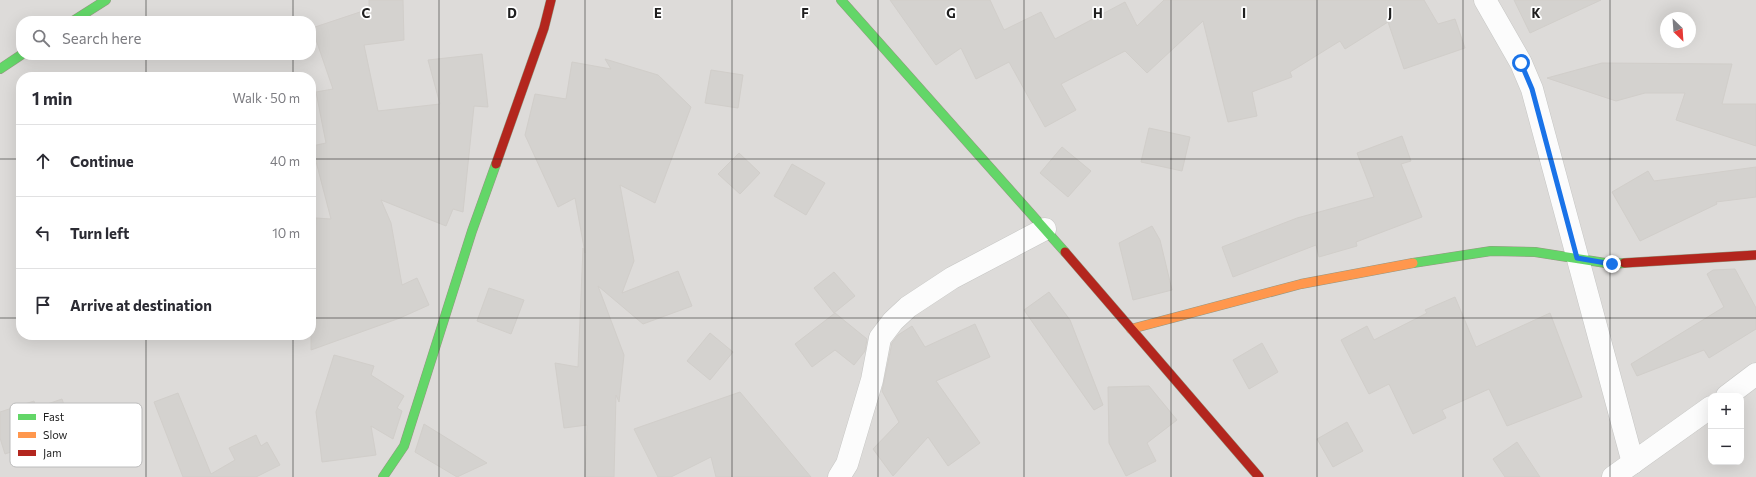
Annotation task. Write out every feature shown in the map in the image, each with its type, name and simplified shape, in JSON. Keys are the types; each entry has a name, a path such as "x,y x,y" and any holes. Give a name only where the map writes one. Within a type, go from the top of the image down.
{"street":[{"path":"81,16 106,0"},
{"path":"383,477 404,446 472,231 544,28 551,0"},
{"path":"841,0 1046,229 1259,477"},
{"path":"1485,0 1521,63 1532,89 1633,463"},
{"path":"0,69 16,58"},
{"path":"839,477 847,464 869,388 880,338 893,320 908,307 952,278 1046,229"},
{"path":"1131,329 1301,284 1426,260 1491,251 1535,252 1612,264 1756,255"},
{"path":"1731,393 1756,374"},
{"path":"1613,477 1708,410"}],"shaded area":[{"path":"0,0 1756,0 1756,477 0,477"}],"building":[{"path":"369,0 403,0 404,40 364,45 378,111 440,104 428,60 482,54 488,107 474,106 463,212 453,209 446,226 381,200 391,223 402,285 417,278 429,305 400,318 311,350 311,340 316,340 316,218 331,219 316,161 316,145 326,143 316,92 333,89 316,40 316,27 369,9"},
{"path":"890,0 990,0 1004,30 1041,12 1055,39 1125,2 1137,26 1164,0 1424,0 1438,24 1455,19 1465,48 1404,69 1388,22 1345,49 1340,41 1290,72 1292,77 1252,92 1257,116 1228,122 1203,21 1147,73 1125,51 1061,84 1076,110 1045,127 1009,62 976,79 961,48 936,65"},
{"path":"1514,0 1601,0 1530,33"},
{"path":"605,59 658,75 691,107 655,203 620,185 634,261 622,293 678,271 692,306 643,324 598,286 624,355 619,402 616,395 614,477 585,477 587,425 564,428 555,363 578,367 583,248 585,253 575,198 558,207 525,135 535,94 566,99 572,62 611,69"},
{"path":"1602,63 1732,64 1722,104 1756,104 1756,146 1676,120 1685,93 1645,93 1616,101 1547,78"},
{"path":"711,70 743,75 738,108 705,103"},
{"path":"1149,128 1190,137 1182,171 1141,162"},
{"path":"1402,136 1411,161 1401,164 1422,217 1356,242 1357,246 1319,257 1316,245 1233,277 1222,247 1297,218 1374,197 1357,153"},
{"path":"1062,147 1091,171 1068,197 1040,173"},
{"path":"739,153 760,173 740,194 718,174"},
{"path":"792,164 825,183 806,215 774,196"},
{"path":"1756,167 1756,197 1716,202 1717,204 1640,241 1612,192 1648,171 1654,181"},
{"path":"1152,226 1160,240 1172,290 1133,300 1119,243"},
{"path":"1735,269 1756,308 1756,329 1709,358 1704,350 1637,376 1631,364 1724,307 1707,274 1713,270"},
{"path":"834,272 855,296 834,313 814,288"},
{"path":"489,288 524,300 511,334 477,321"},
{"path":"1049,292 1070,320 1103,405 1094,410 1024,310"},
{"path":"1455,297 1476,347 1550,313 1582,397 1507,426 1489,389 1442,410 1446,418 1413,434 1389,384 1369,394 1341,340 1367,326 1374,340 1427,313 1425,310"},
{"path":"835,313 867,339 865,351 854,365 835,350 812,367 795,344"},
{"path":"975,324 990,357 936,381 980,443 948,466 928,437 893,476 873,449 899,422 882,391 892,343 898,335 912,326 925,347"},
{"path":"710,333 733,352 710,380 687,361"},
{"path":"1262,343 1278,372 1249,389 1233,360"},
{"path":"334,355 374,366 371,375 404,396 397,408 402,411 393,439 371,426 376,455 322,462 316,412"},
{"path":"1149,386 1177,420 1147,443 1156,461 1126,476 1109,443 1108,387"},
{"path":"740,392 811,477 716,477 711,457 671,477 658,477 634,429"},
{"path":"178,393 211,474 235,460 229,448 256,435 261,446 267,442 280,465 256,477 183,477 154,402"},
{"path":"62,399 63,403 50,403"},
{"path":"10,409 10,452 5,454 0,438 0,412"},
{"path":"1347,422 1363,451 1333,467 1317,439"},
{"path":"424,424 487,463 457,477 415,452"},
{"path":"1517,442 1540,477 1505,477 1493,459"}],"traffic: fast":[{"path":"81,16 106,0"},
{"path":"841,0 1065,252"},
{"path":"0,69 16,58"},
{"path":"383,477 404,446 472,231 496,164"},
{"path":"1413,263 1491,251 1535,252 1612,264 1624,263"}],"traffic: slow":[{"path":"1131,329 1301,284 1413,263"}],"traffic: jam":[{"path":"496,164 544,28 551,0"},
{"path":"1065,252 1259,477"},
{"path":"1624,263 1756,255"}],"route":[{"path":"1521,63 1532,89 1558,193 1577,258 1612,264"}]}
